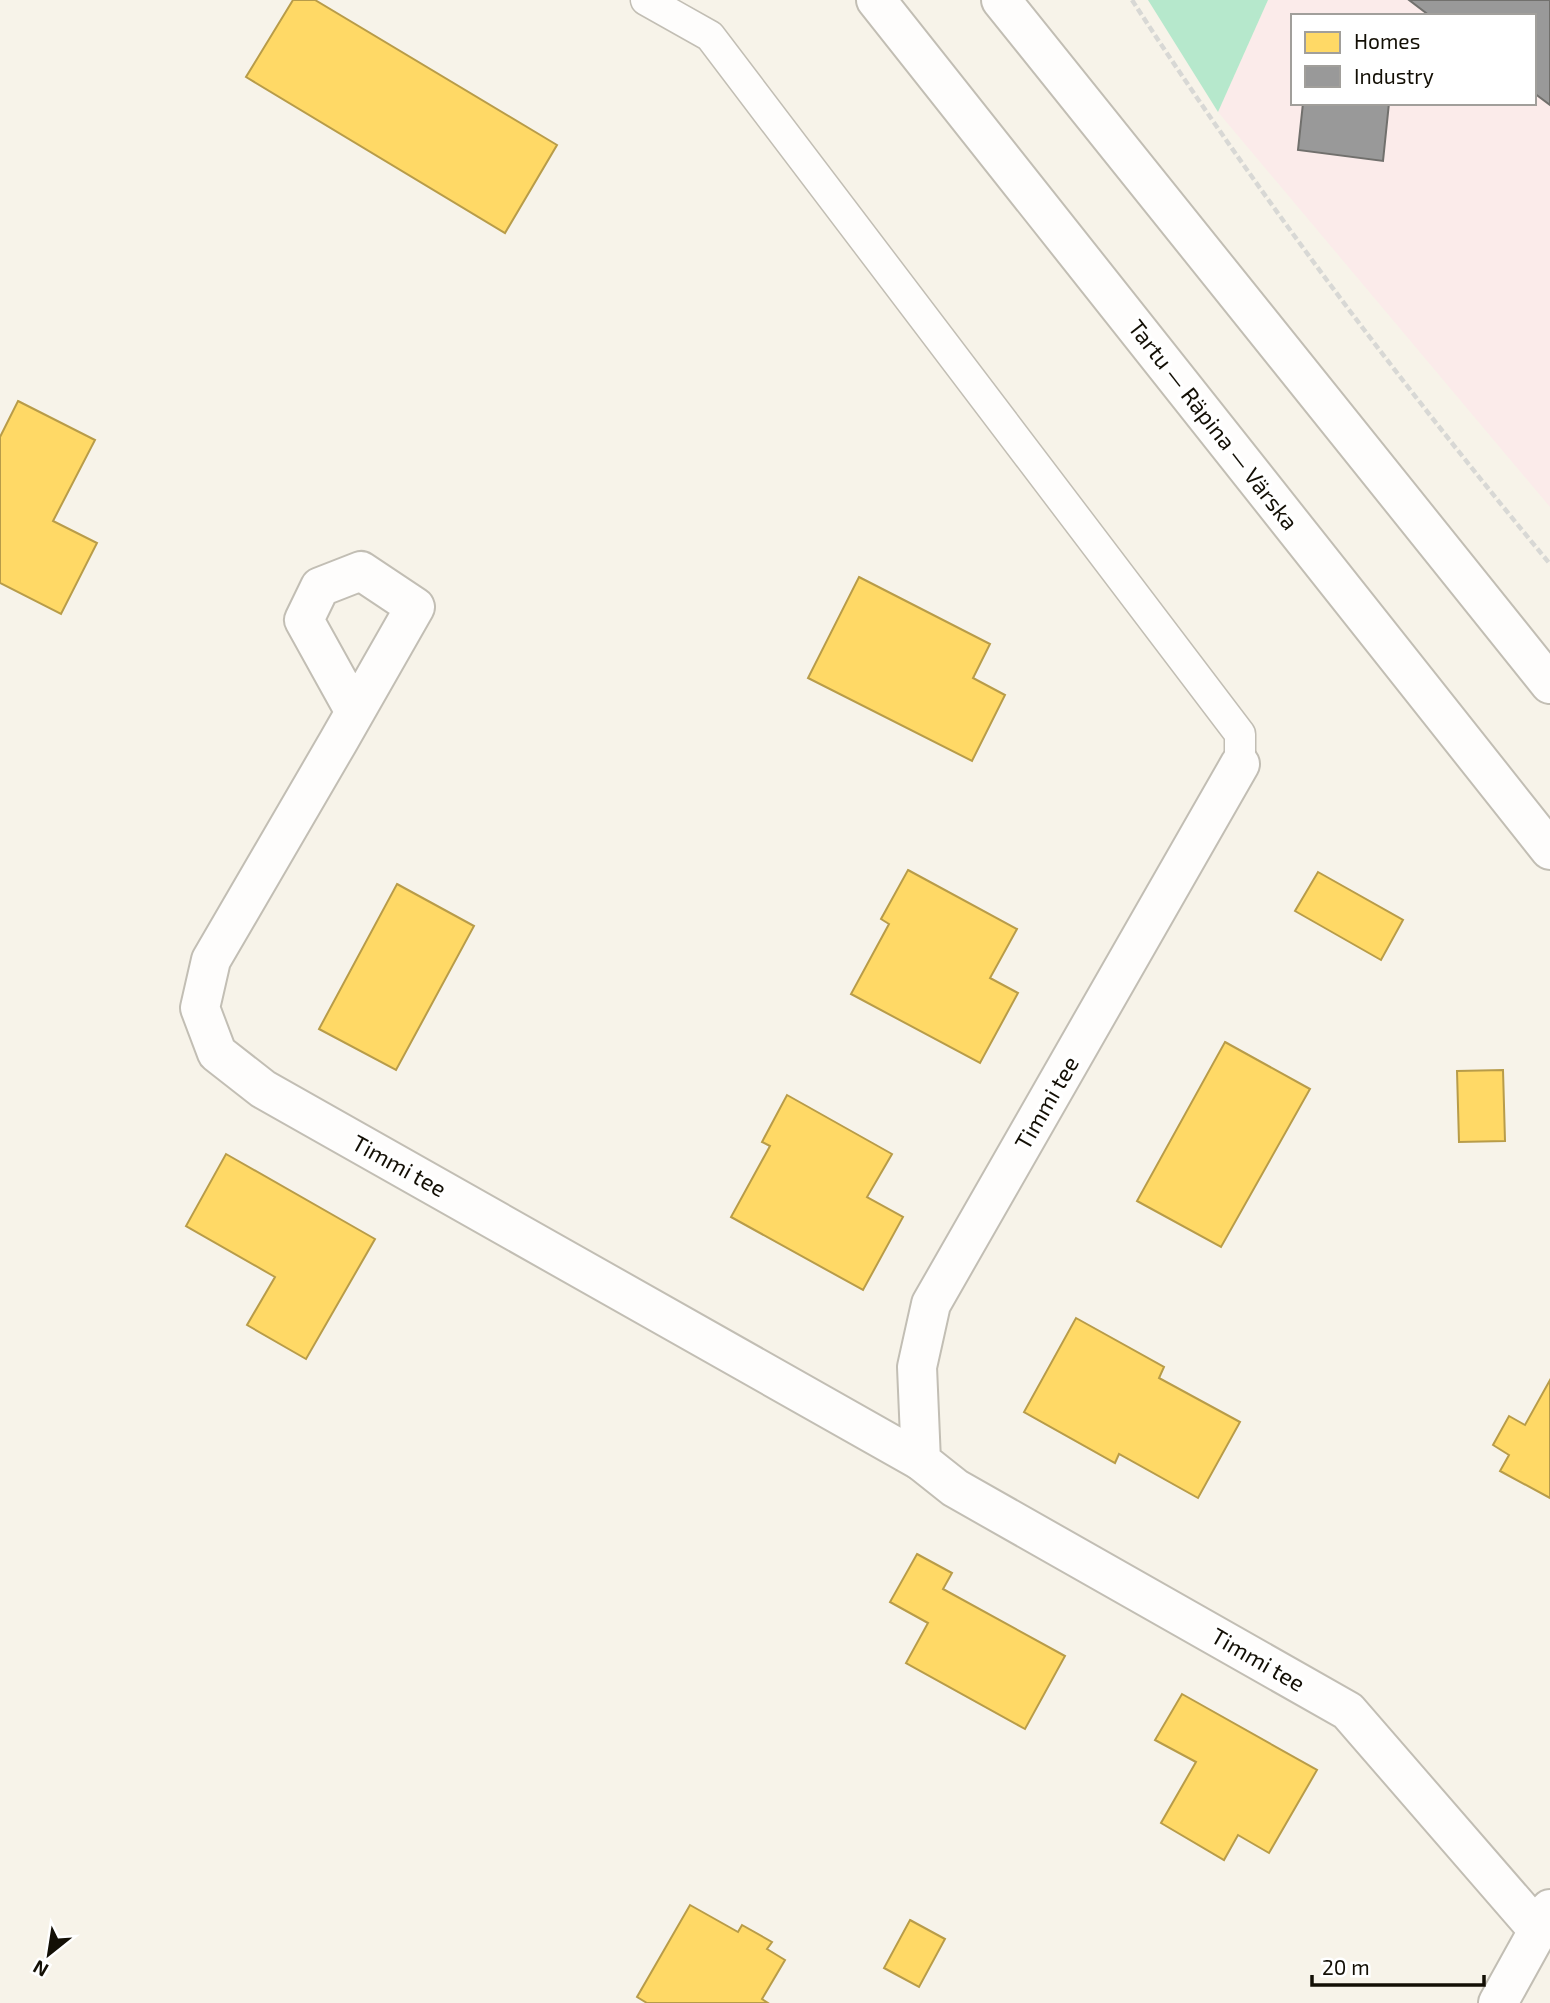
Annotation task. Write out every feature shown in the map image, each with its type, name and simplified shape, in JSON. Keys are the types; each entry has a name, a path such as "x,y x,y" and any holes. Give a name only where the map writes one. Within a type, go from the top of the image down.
{"street":[{"name":"Tartu — Räpina — Värska","path":"876,0 1550,850"},
{"path":"1001,0 1550,684"},
{"name":"Timmi tee","path":"355,712 211,960 200,1008 217,1053 262,1089 921,1461 954,1488 1348,1711 1544,1920"},
{"name":"Timmi tee","path":"921,1461 917,1367 932,1304 1240,764"},
{"path":"1497,2003 1544,1920"}],"lane":[{"path":"646,0 710,36 1240,734 1240,764"}],"path":[{"path":"1132,0 1213,126 1458,452 1550,564"}],"shaded area":[{"path":"1268,0 1550,0 1550,507 1218,112"}],"green space":[{"path":"1148,0 1268,0 1218,112"}],"building: Homes":[{"path":"293,0 315,0 557,145 505,233 246,77"},
{"path":"18,401 95,440 53,521 97,543 61,614 0,583 0,437"},
{"path":"859,577 990,644 973,678 1005,695 972,761 808,678"},
{"path":"908,870 1017,929 990,978 1018,993 980,1063 851,994 889,924 881,919"},
{"path":"1318,872 1403,920 1381,960 1295,911"},
{"path":"397,884 474,926 396,1070 319,1029"},
{"path":"1225,1042 1310,1089 1221,1247 1137,1201"},
{"path":"1503,1070 1505,1141 1459,1142 1457,1071"},
{"path":"787,1095 892,1154 867,1197 903,1217 863,1290 731,1217 770,1146 762,1142"},
{"path":"226,1154 375,1239 306,1359 247,1325 275,1277 186,1226"},
{"path":"1076,1318 1164,1367 1159,1378 1240,1422 1198,1498 1119,1454 1115,1463 1024,1412"},
{"path":"1550,1380 1550,1498 1500,1471 1509,1455 1493,1445 1509,1416 1525,1425"},
{"path":"917,1554 952,1573 943,1589 1065,1656 1025,1729 906,1663 928,1623 890,1602"},
{"path":"1182,1694 1317,1770 1269,1853 1238,1835 1224,1860 1161,1823 1196,1762 1155,1740"},
{"path":"690,1905 738,1932 742,1925 772,1942 767,1949 785,1960 762,1999 768,2003 647,2003 637,1997"},
{"path":"910,1920 945,1939 919,1987 884,1968"}],"building: Industry":[{"path":"1409,0 1550,0 1550,105 1536,94 1536,14 1427,14"},
{"path":"1303,105 1389,105 1383,161 1298,150"}]}
